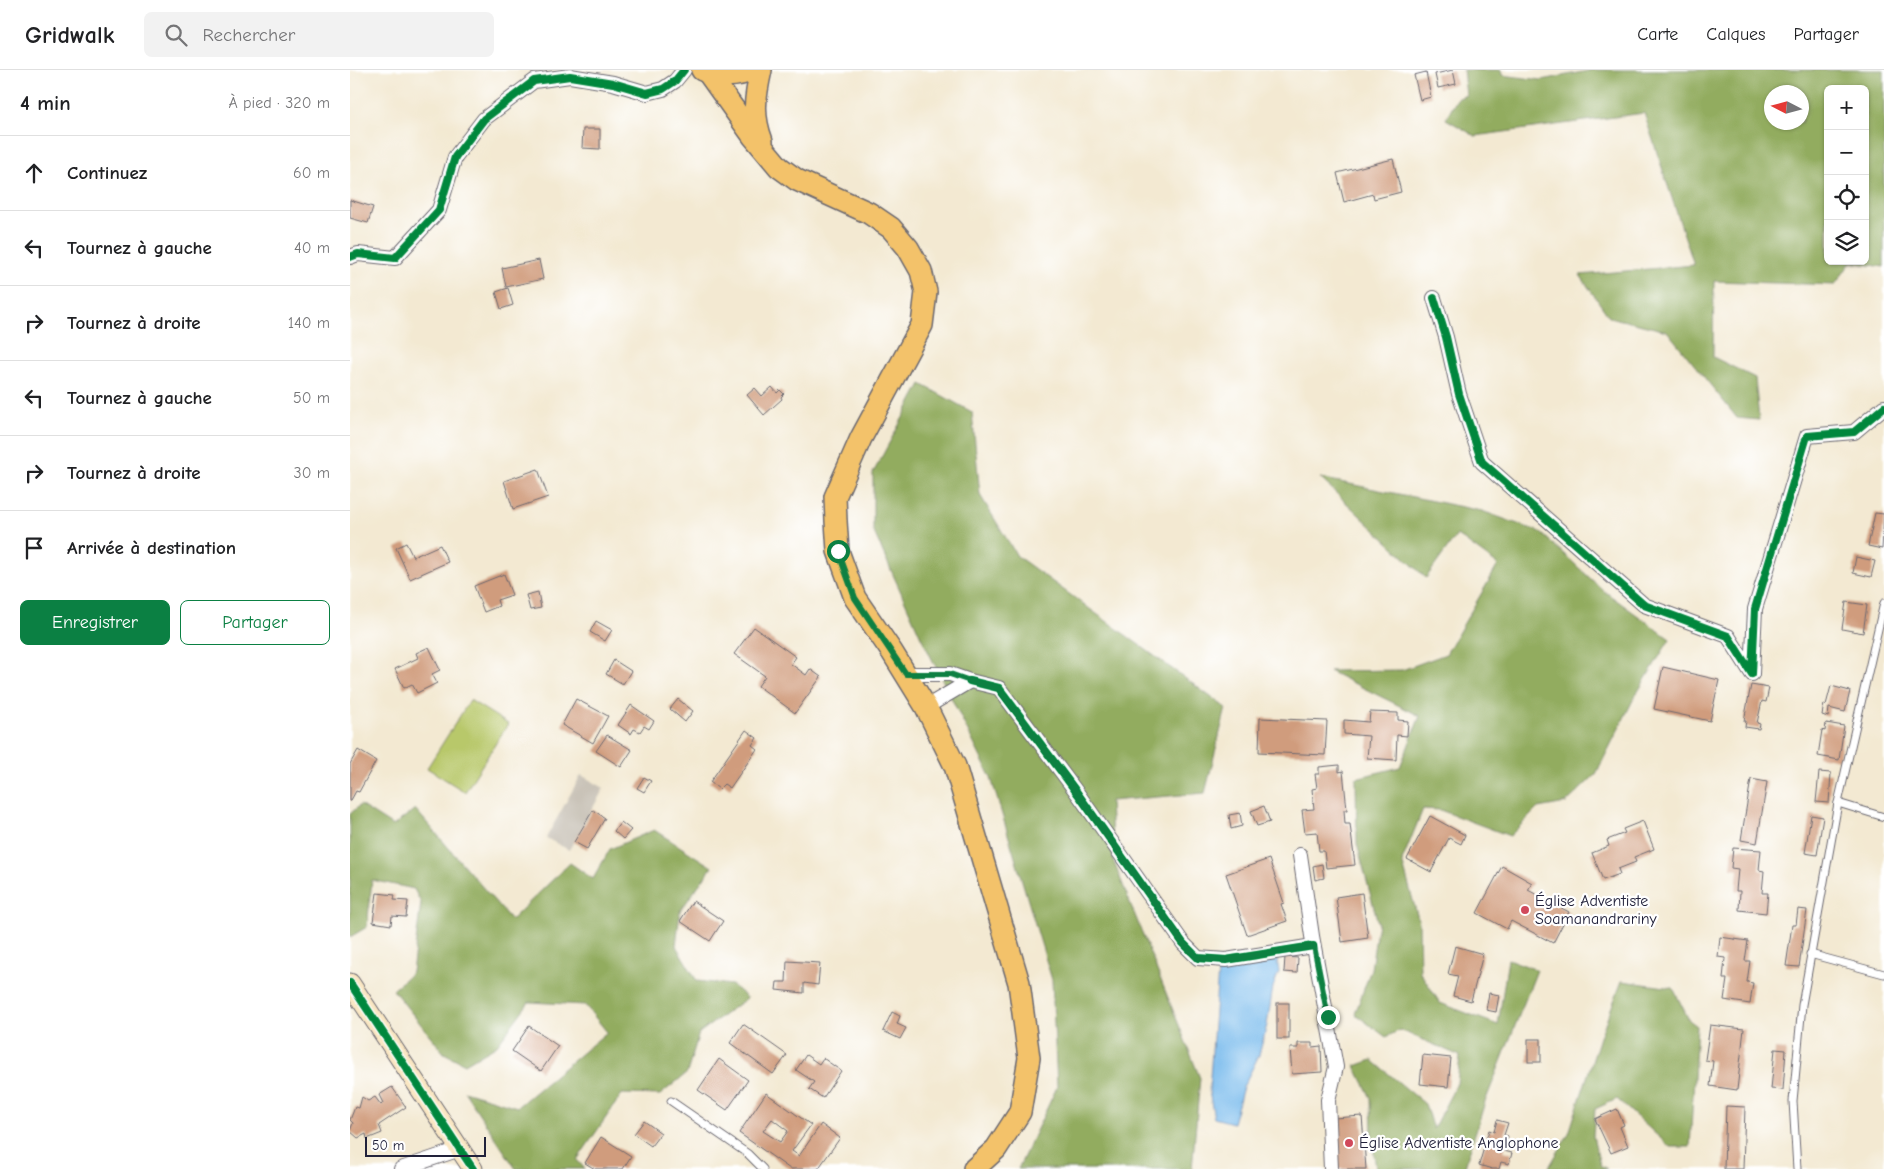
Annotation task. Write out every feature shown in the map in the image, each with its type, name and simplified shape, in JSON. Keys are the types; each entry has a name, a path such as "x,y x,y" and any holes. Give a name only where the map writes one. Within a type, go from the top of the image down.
{"main road":[{"path":"706,71 728,76 752,70"},
{"path":"762,70 755,98 756,126 764,149"},
{"path":"706,71 753,136 780,167 797,180 869,213 891,228 908,248 923,278 926,292 922,325 861,438 835,497 838,551 855,598 926,707 955,766 1019,983 1030,1058 1020,1112 996,1149 974,1169"}],"street":[{"path":"350,257 358,254 395,258 438,210 455,157 484,119 534,81 570,76 613,83 647,92 663,89 675,81 684,70"},
{"path":"1434,298 1446,337 1459,394 1482,462 1644,605 1728,636 1752,674 1755,609 1807,436 1854,432 1884,407"},
{"path":"906,674 950,674 998,688 1078,794 1183,943 1198,958 1226,960 1314,946"},
{"path":"926,707 970,681"},
{"path":"1300,855 1336,1067 1328,1100 1331,1169"},
{"path":"350,983 473,1169"},
{"path":"401,1169 460,1149"}],"lane":[{"path":"1797,1169 1793,1101 1802,1005 1838,803 1883,607"},
{"path":"1838,803 1884,817"},
{"path":"1810,954 1884,974"},
{"path":"671,1101 748,1154 763,1169"}],"shaded area":[{"path":"581,775 604,788 569,850 546,838"}],"green space":[{"path":"1463,70 1501,70 1502,75 1541,80 1593,70 1884,70 1884,267 1869,265 1869,85 1824,85 1824,265 1849,265 1835,285 1714,281 1713,357 1755,378 1759,420 1737,418 1667,331 1609,317 1580,275 1694,265 1644,113 1475,136 1446,119 1457,99 1466,95"},
{"path":"921,384 972,412 980,495 1017,556 1226,708 1205,793 1110,801 1113,860 1200,1078 1192,1169 1018,1169 1057,1087 1052,980 991,778 921,637 873,530 873,473"},
{"path":"1320,478 1482,511 1540,532 1604,591 1670,639 1634,698 1596,774 1566,803 1538,808 1510,836 1440,810 1423,809 1402,861 1419,922 1420,972 1440,1003 1498,1025 1508,959 1537,970 1485,1102 1464,1169 1376,1169 1372,1139 1371,1098 1355,1066 1372,1060 1425,1104 1433,1129 1457,1083 1460,1056 1400,1030 1386,1037 1355,1014 1371,969 1378,923 1357,844 1356,778 1400,767 1420,716 1329,671 1402,670 1446,654 1498,565 1457,535 1426,578"},
{"path":"470,700 508,724 465,792 427,768"},
{"path":"360,805 393,826 415,809 511,920 570,863 593,879 610,849 654,830 712,867 680,911 676,946 697,981 732,985 747,998 699,1033 687,1073 660,1095 622,1094 577,1160 585,1169 516,1169 464,1091 517,1107 607,1032 585,1005 529,1002 497,1045 465,1064 444,1053 393,990 412,972 421,903 414,889 372,880 367,927 350,937 350,814"},
{"path":"1622,981 1673,988 1689,1020 1697,1026 1690,1147 1670,1147 1617,1099 1595,1109 1593,1136 1600,1165 1607,1169 1548,1169 1569,1133 1601,1034"}],"water":[{"path":"1277,959 1279,972 1273,987 1267,1025 1259,1055 1243,1087 1233,1123 1214,1118 1209,1091 1218,970"}],"building":[{"path":"1453,70 1456,84 1438,88 1435,74"},
{"path":"1426,72 1431,97 1420,100 1414,75"},
{"path":"583,129 600,129 600,149 582,148"},
{"path":"1393,159 1401,192 1374,199 1373,194 1344,202 1337,173"},
{"path":"350,200 373,207 368,223 350,218"},
{"path":"539,260 543,279 506,287 502,268"},
{"path":"508,288 513,305 501,309 496,292"},
{"path":"772,387 777,393 780,390 784,394 781,397 782,399 764,415 747,395 755,388 762,396"},
{"path":"538,469 548,497 513,509 504,481"},
{"path":"1875,513 1884,514 1882,549 1868,546"},
{"path":"406,543 413,557 440,545 448,562 410,579 396,548"},
{"path":"1856,557 1875,561 1871,577 1853,573"},
{"path":"504,574 512,595 497,600 499,606 484,612 474,586"},
{"path":"538,592 541,608 530,610 526,595"},
{"path":"1846,602 1867,605 1863,633 1842,629"},
{"path":"596,621 612,630 605,641 590,632"},
{"path":"754,627 796,657 791,664 806,675 810,669 821,677 795,713 758,686 765,676 734,654"},
{"path":"429,647 440,670 432,674 437,683 417,693 412,684 404,688 395,669 418,658 416,653"},
{"path":"614,660 631,671 623,684 606,674"},
{"path":"1663,667 1719,680 1710,721 1654,709"},
{"path":"1751,685 1769,688 1766,702 1762,701 1757,723 1760,724 1759,729 1745,727 1746,721 1744,721"},
{"path":"1831,686 1850,691 1845,712 1829,708 1828,717 1822,715"},
{"path":"576,699 608,716 593,743 562,725"},
{"path":"678,699 693,711 685,722 670,709"},
{"path":"631,705 654,721 649,729 644,726 640,732 634,729 631,734 618,725"},
{"path":"1370,712 1398,713 1398,720 1408,721 1407,736 1397,735 1396,760 1367,758 1369,736 1344,734 1344,720 1369,722"},
{"path":"1260,718 1327,721 1325,755 1259,752"},
{"path":"1826,723 1844,726 1839,760 1818,756 1822,730 1825,731"},
{"path":"746,730 757,738 752,745 757,749 730,788 724,784 719,789 710,782"},
{"path":"607,735 632,750 621,767 596,751"},
{"path":"358,750 376,761 359,792 356,791 350,802 350,764"},
{"path":"1339,765 1339,772 1343,771 1347,810 1344,810 1345,824 1350,824 1355,865 1326,868 1324,851 1319,851 1317,832 1305,833 1302,810 1314,809 1312,789 1317,788 1315,774 1319,774 1319,767"},
{"path":"1819,772 1831,773 1829,803 1816,802"},
{"path":"644,777 651,781 644,792 637,788"},
{"path":"1751,779 1767,782 1757,843 1741,840"},
{"path":"1264,806 1270,822 1257,826 1251,811"},
{"path":"593,810 605,818 587,849 574,842"},
{"path":"1240,813 1242,826 1231,829 1229,815"},
{"path":"1811,815 1823,817 1817,855 1805,853"},
{"path":"1430,816 1465,835 1461,844 1449,838 1431,872 1407,859"},
{"path":"1643,821 1654,849 1634,857 1636,862 1618,869 1620,874 1603,880 1592,853 1609,846 1607,840 1625,833 1623,829"},
{"path":"621,822 631,830 623,839 614,831"},
{"path":"1733,848 1761,850 1759,870 1764,871 1762,893 1768,893 1766,913 1739,910 1740,891 1736,891 1738,869 1731,868"},
{"path":"1269,859 1284,903 1281,904 1287,921 1247,935 1226,874"},
{"path":"1322,864 1324,878 1315,880 1313,866"},
{"path":"1502,866 1532,883 1528,890 1569,912 1553,943 1511,921 1507,929 1477,913"},
{"path":"377,893 395,895 394,900 408,901 406,917 392,916 391,925 373,922"},
{"path":"1362,893 1368,938 1342,942 1336,897"},
{"path":"693,901 723,921 710,941 680,921"},
{"path":"1798,909 1807,910 1799,967 1786,966 1792,925 1796,925"},
{"path":"1720,937 1748,941 1745,961 1750,961 1747,982 1753,983 1750,1004 1724,1000 1727,979 1723,979 1725,958 1718,957"},
{"path":"1455,946 1483,954 1471,1001 1453,996 1458,976 1448,974"},
{"path":"1285,957 1298,958 1297,973 1284,972"},
{"path":"787,961 820,963 818,985 804,983 804,993 776,990 777,982 786,982"},
{"path":"1489,993 1499,995 1496,1012 1486,1010"},
{"path":"1277,1003 1289,1003 1289,1039 1277,1039"},
{"path":"892,1012 900,1016 897,1024 906,1028 900,1039 883,1031"},
{"path":"743,1024 787,1055 773,1074 730,1043"},
{"path":"1710,1025 1744,1029 1737,1090 1710,1086 1713,1061 1705,1060"},
{"path":"529,1026 558,1046 541,1071 512,1051"},
{"path":"1528,1039 1541,1039 1541,1062 1528,1062"},
{"path":"1298,1043 1312,1043 1312,1047 1321,1046 1322,1072 1292,1074 1290,1048 1298,1048"},
{"path":"1775,1049 1786,1050 1783,1090 1771,1089"},
{"path":"806,1055 819,1064 823,1058 841,1071 823,1098 809,1089 814,1082 796,1070"},
{"path":"1423,1055 1451,1058 1448,1087 1420,1084"},
{"path":"719,1059 748,1080 727,1110 698,1090"},
{"path":"392,1087 406,1107 379,1125 382,1133 367,1139 366,1134 358,1138 350,1131 353,1123 350,1120 355,1107 359,1108 362,1097 368,1101 375,1097 381,1105 383,1103 379,1095"},
{"path":"766,1093 811,1125 792,1151 799,1156 821,1124 840,1138 818,1169 790,1169 739,1133","holes":["772,1119 788,1131 780,1142 763,1131"]},
{"path":"1726,1106 1745,1107 1743,1169 1724,1169"},
{"path":"1617,1109 1624,1125 1620,1127 1628,1146 1611,1153 1595,1119"},
{"path":"1362,1116 1366,1169 1338,1169 1334,1118"},
{"path":"1497,1120 1508,1123 1504,1135 1508,1136 1504,1151 1512,1153 1509,1164 1501,1162 1499,1169 1492,1169 1479,1165 1489,1130 1494,1132"},
{"path":"644,1121 661,1133 651,1146 634,1134"},
{"path":"601,1137 631,1156 623,1169 595,1169 585,1163"}],"cycle path":[{"path":"350,257 358,254 395,258 439,210 455,157 484,119 534,81 570,76 613,83 647,93 663,89 675,81 684,70"},
{"path":"1434,298 1446,337 1459,394 1482,462 1644,605 1728,636 1752,674 1755,609 1807,436 1854,432 1884,407"},
{"path":"970,681 999,688 1078,794 1183,943 1198,958 1226,960 1313,946"},
{"path":"350,983 473,1169"}],"place":[{"name":"Église Adventiste Soamanandrariny","path":"1525,910"},
{"name":"Église Adventiste Anglophone","path":"1349,1143"}],"route":[{"path":"838,551 855,598 906,674 950,674 998,688 1078,794 1183,943 1198,958 1226,960 1314,946 1328,1017"}]}
